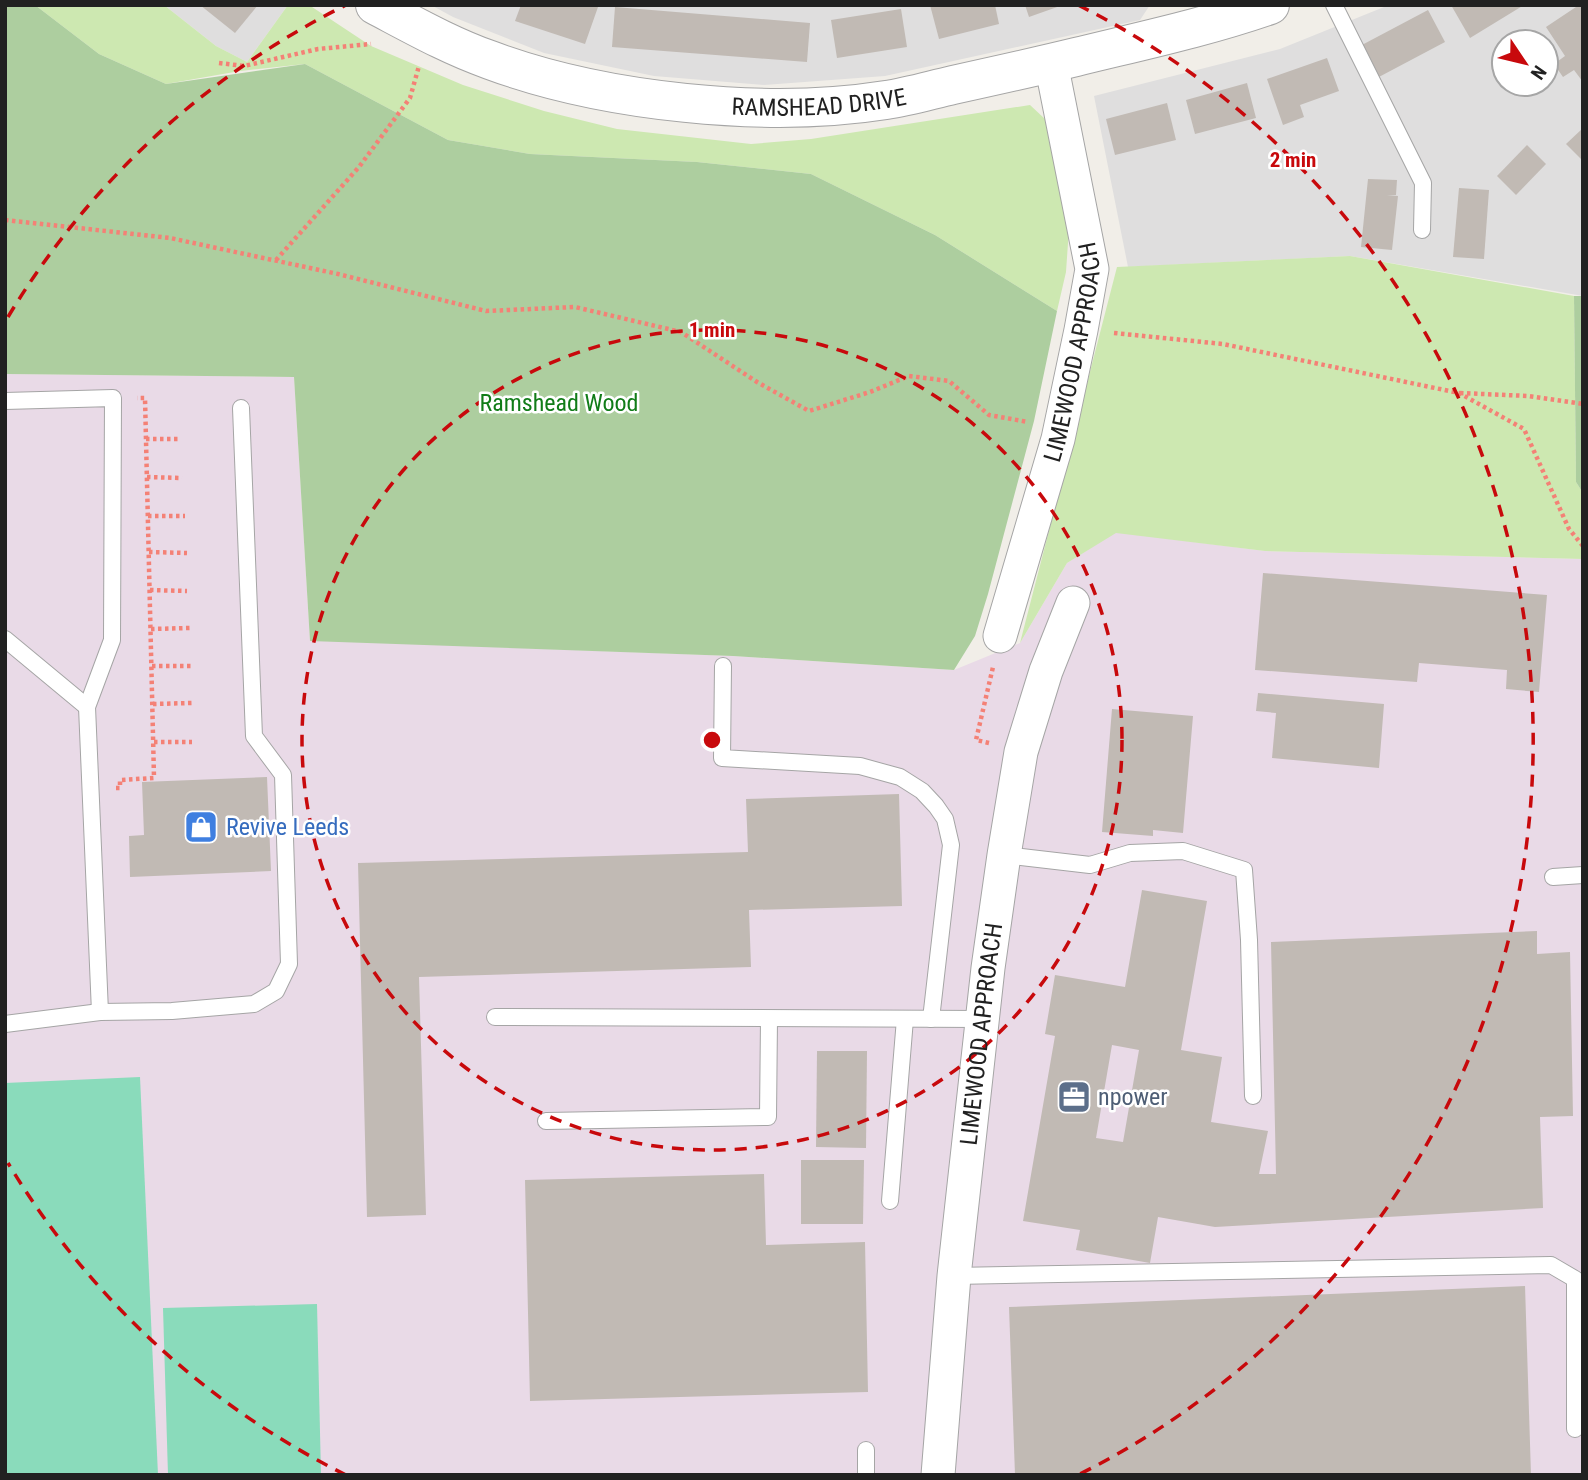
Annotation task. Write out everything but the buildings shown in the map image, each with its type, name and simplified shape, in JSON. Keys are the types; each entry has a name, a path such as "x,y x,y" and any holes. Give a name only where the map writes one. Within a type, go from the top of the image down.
{"street":[{"name":"RAMSHEAD DRIVE","path":"375,5 428,33 490,60 553,79 614,93 696,103 785,109 885,100 1051,63 1232,11 1270,5"},
{"name":"LIMEWOOD APPROACH","path":"1000,636 1060,427 1092,269 1051,63"},
{"name":"LIMEWOOD APPROACH","path":"938,1475 954,1276 1004,855 1021,752 1046,671 1073,603"}],"lane":[{"path":"1334,5 1423,183 1422,230"},
{"path":"5,401 113,398 112,640 87,707 100,1012"},
{"path":"5,1024 100,1012 172,1011 254,1004 276,991 289,964 283,775 254,736 241,408"},
{"path":"5,639 87,707"},
{"path":"723,666 722,758 860,766 885,771 900,776 922,791 945,819 951,845 930,1019"},
{"path":"1004,855 1090,865 1130,853 1182,851 1244,870 1250,940 1253,1096"},
{"path":"1553,877 1583,875"},
{"path":"495,1017 983,1019"},
{"path":"546,1121 768,1117 769,1018"},
{"path":"890,1201 905,1019"},
{"path":"954,1276 1551,1265 1575,1279 1576,1429"},
{"path":"866,1450 866,1475"}],"path":[{"path":"219,63 244,66 318,49 390,43 428,33"},
{"path":"276,261 359,167 410,98 428,33"},
{"path":"5,220 170,238 486,311 575,307 681,332 757,382 809,411 870,392 909,376 949,381 989,415 1060,427"},
{"path":"1081,330 1223,344 1460,393 1528,396 1583,404"},
{"path":"1460,393 1524,429 1569,529 1583,546"},
{"path":"90,788 120,788 120,780 154,778 145,398 113,398"},
{"path":"146,439 180,439"},
{"path":"147,477 181,478"},
{"path":"148,516 185,516"},
{"path":"149,552 187,553"},
{"path":"150,590 187,591"},
{"path":"151,629 190,628"},
{"path":"1000,636 976,740 1021,752"},
{"path":"152,666 192,666"},
{"path":"153,704 192,704"},
{"path":"154,742 192,742"}],"shaded area":[{"path":"164,5 288,5 247,62 216,46"},
{"path":"431,5 1150,5 1140,20 885,76 764,85 654,76 544,53 453,17"},
{"path":"1389,5 1583,5 1583,296 1350,256 1128,267 1094,96 1280,49"},
{"path":"5,374 294,377 310,640 733,656 954,670 1020,643 1067,563 1116,532 1265,551 1583,559 1583,1475 5,1475"}],"green space":[{"name":"Ramshead Wood","path":"5,5 35,5 99,54 166,84 305,64 448,140 530,154 697,162 811,174 935,235 1057,311 1034,421 988,594 975,636 954,670 733,656 310,641 294,377 5,374"},
{"path":"35,5 164,5 216,46 247,62 288,5 309,5 371,46 463,85 544,111 617,129 751,144 811,139 1030,105 1045,119 1070,214 1066,272 1057,311 935,235 811,174 697,162 530,154 448,140 305,64 240,71 166,84 99,54"},
{"path":"1350,256 1574,296 1576,482 1583,493 1583,559 1265,551 1116,533 1067,563 1020,643 1117,267"},
{"path":"1574,296 1583,296 1583,493 1576,482"},
{"path":"140,1077 158,1475 5,1475 5,1083"},
{"path":"317,1304 321,1475 168,1475 163,1308"}],"place":[{"name":"Revive Leeds","path":"201,827"},
{"name":"npower","path":"1074,1097"}]}
